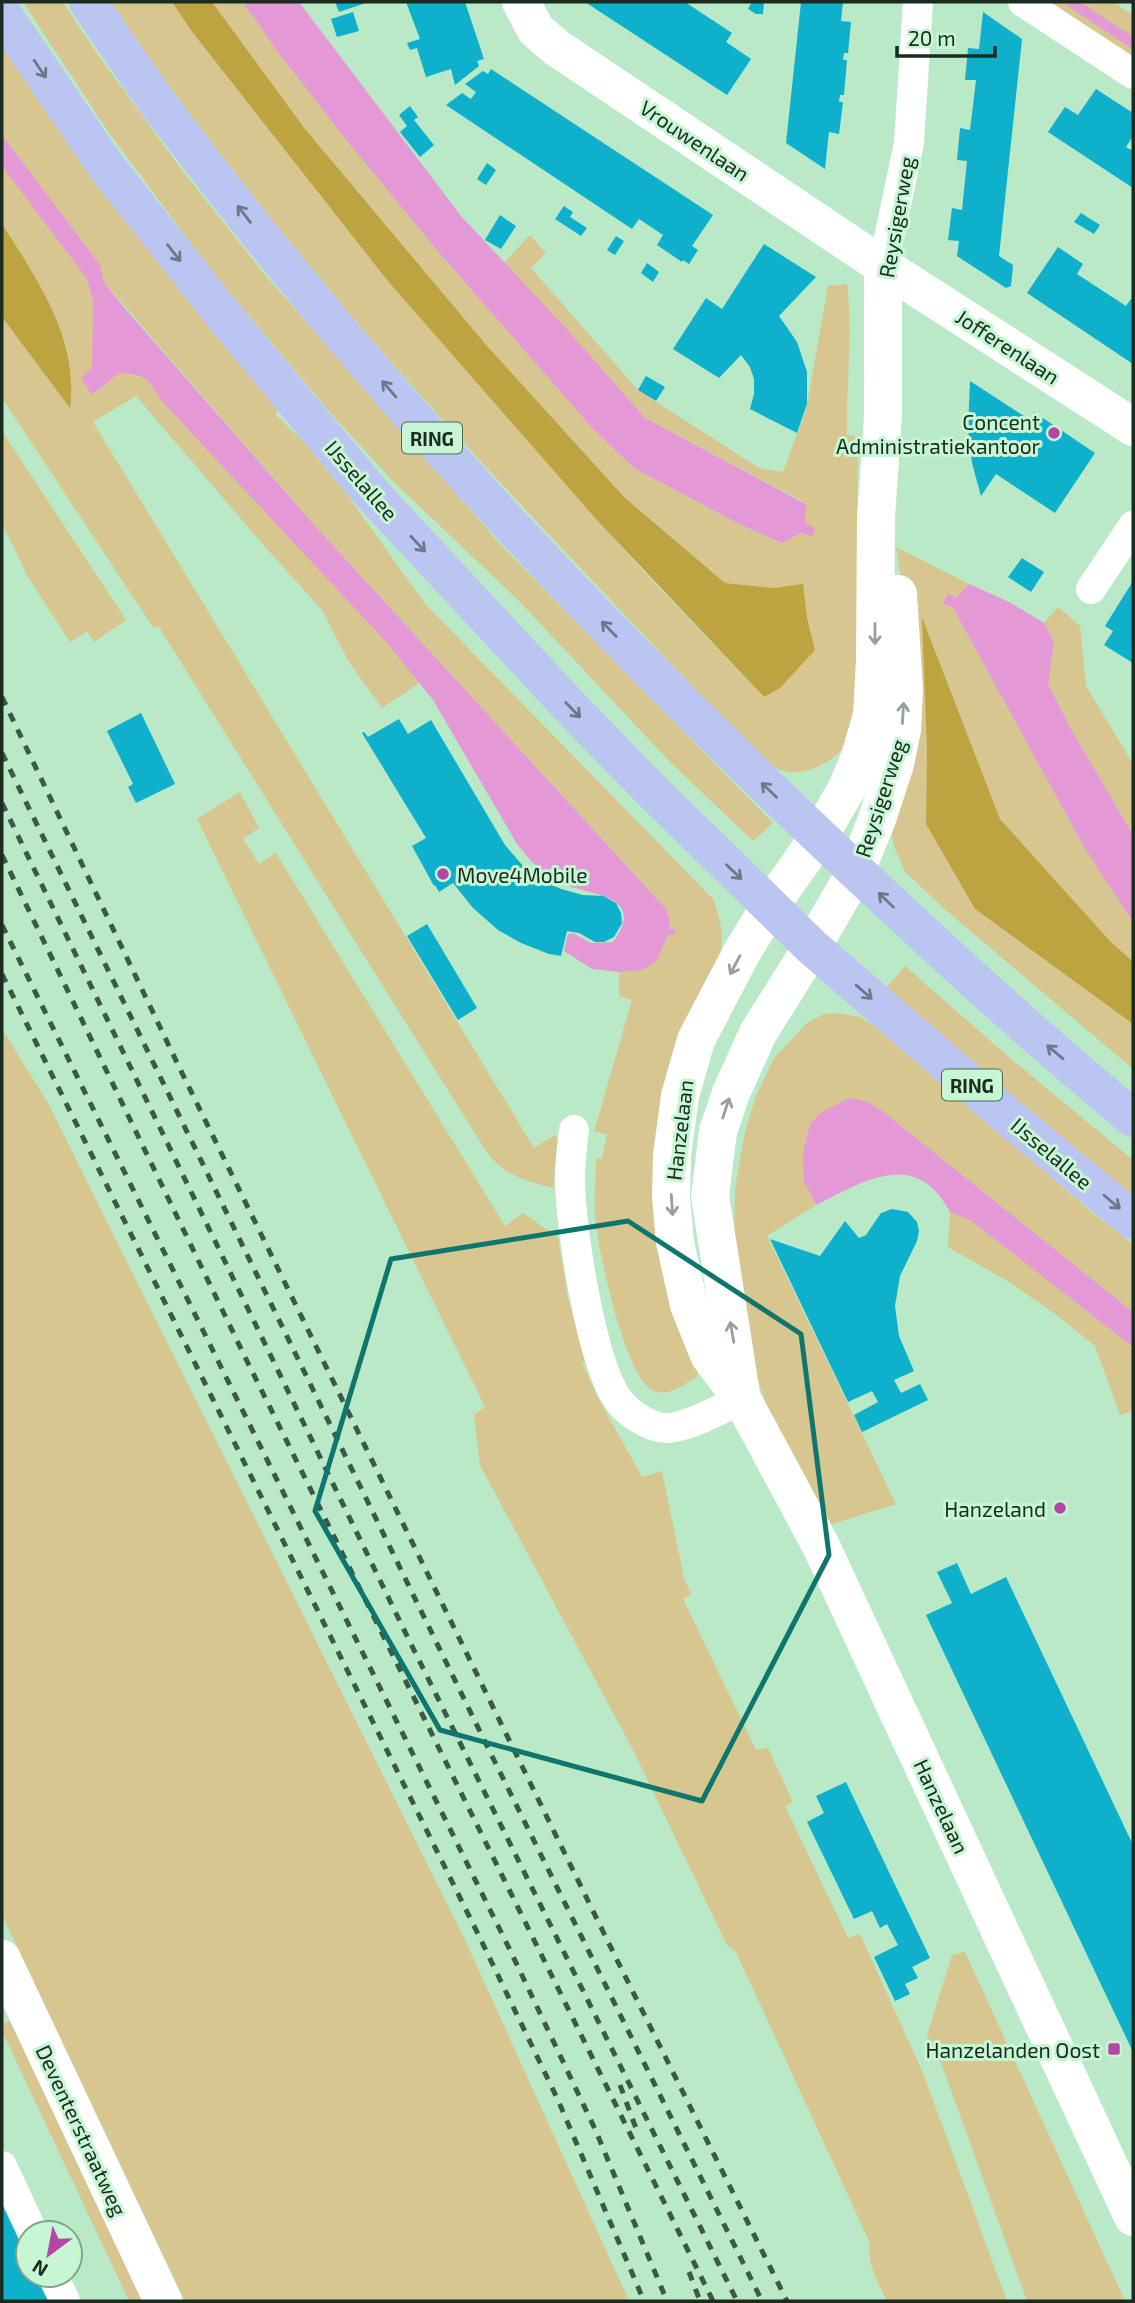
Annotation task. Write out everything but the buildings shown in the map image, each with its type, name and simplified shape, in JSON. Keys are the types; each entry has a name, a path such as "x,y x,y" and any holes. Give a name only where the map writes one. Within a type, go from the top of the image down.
{"main road":[{"name":"RING","path":"88,2 170,120 308,294 427,433 548,567 818,838 908,922 1133,1118"},
{"name":"IJsselallee","path":"2,13 105,165 223,315 372,494 581,719 812,947 1012,1120 1133,1220"}],"street":[{"name":"Vrouwenlaan","path":"521,2 536,30 557,48 883,266"},
{"name":"Reysigerweg","path":"818,838 851,779 872,715 876,517 883,416 883,266 909,143 918,2"},
{"path":"1023,2 1133,74"},
{"name":"Jofferenlaan","path":"883,266 1133,427"},
{"name":"Reysigerweg","path":"856,871 881,808 902,730 902,629 896,580 876,517"},
{"path":"1091,589 1133,526"},
{"path":"770,906 818,838"},
{"path":"812,947 856,871"},
{"name":"Hanzelaan","path":"770,906 742,952 696,1040 680,1096 672,1155 671,1197 675,1242 689,1305 709,1355 742,1399 820,1544 1133,2217"},
{"name":"Hanzelaan","path":"742,1399 710,1196 719,1131 731,1093 758,1034 812,947"},
{"path":"574,1130 570,1176 572,1217 589,1312 604,1371 619,1401 645,1423 667,1428 686,1423 742,1399"},
{"name":"Deventerstraatweg","path":"2,1959 163,2301"},
{"path":"2,2166 27,2219"}],"highlighted area":[{"path":"628,1221 801,1334 829,1555 702,1801 440,1730 315,1511 391,1259"}],"shaded area":[{"path":"23,2 63,2 182,170 261,270 501,545 773,823 753,841 670,762 519,601 393,481 335,418 212,272 107,130"},
{"path":"107,2 172,2 193,33 387,280 647,575 764,697 815,650 807,618 775,588 725,583 625,498 488,347 305,129 212,2 243,2 277,51 347,141 436,249 592,428 634,468 741,525 782,543 801,533 811,537 805,522 806,503 645,418 504,263 530,235 546,253 531,268 638,390 759,468 783,472 806,410 828,286 847,284 847,435 858,436 856,680 849,734 844,746 833,758 806,771 783,771 765,761 738,735 477,457 354,320 245,186"},
{"path":"172,2 212,2 305,129 488,347 625,498 725,583 775,588 803,584 807,618 815,650 780,688 764,697 596,519 387,280 193,33"},
{"path":"243,2 299,2 461,216 645,418 806,504 805,522 815,529 812,537 801,533 782,543 741,525 634,468 592,428 436,249 347,141 277,51"},
{"path":"1037,2 1113,2 1133,15 1133,65"},
{"path":"2,46 277,410 276,415 304,442 348,496 425,604 714,900 722,931 721,954 681,1038 698,1370 697,1376 677,1389 654,1391 643,1381 633,1363 607,1283 595,1217 596,1158 602,1159 607,1134 594,1132 632,1000 619,996 619,972 636,971 663,948 668,935 675,930 669,928 666,909 316,527 104,282 100,265 2,135"},
{"path":"2,135 100,265 104,282 122,305 316,527 666,909 669,928 676,930 675,934 668,935 657,960 647,968 619,972 592,969 564,951 568,934 573,933 591,943 613,942 622,926 624,914 619,905 610,899 557,881 530,860 517,844 433,700 387,643 161,400 149,382 135,375 119,373 92,395 81,378 92,368 93,300 87,279 2,166"},
{"path":"2,166 87,279 93,300 93,395 119,373 135,375 149,382 162,400 387,643 420,683 382,708 349,662 322,610 136,396 93,422 534,1148 555,1135 558,1140 553,1188 516,1176 500,1166 486,1151 159,627 153,627 2,398 2,317 70,407 32,272 2,224"},
{"path":"2,224 41,288 62,334 71,383 70,408 2,317"},
{"path":"2,431 126,620 94,642 87,631 70,642 28,577 2,524"},
{"path":"896,547 969,584 956,598 943,603 953,608 1084,847 1133,922 1133,962 1109,940 1000,819 923,619 926,824 975,909 1133,1024 1133,1069 948,912 905,872 893,844 890,814 904,596"},
{"path":"969,584 1011,603 1044,623 1054,642 1048,684 1133,835 1133,922 1084,847 953,608 943,603 948,594 956,598"},
{"path":"1058,607 1080,626 1086,686 1133,764 1133,835 1048,684 1054,642 1044,623"},
{"path":"922,617 1000,819 1109,940 1133,962 1133,1024 975,909 926,824 927,750"},
{"path":"240,792 259,828 243,839 259,864 276,853 505,1226 523,1213 558,1237 568,1298 588,1360 582,1362 597,1396 642,1477 662,1471 684,1578 691,1594 683,1599 756,1750 768,1748 793,1802 785,1806 848,1938 860,1934 923,2073 1007,2301 887,2301 872,2266 870,2243 736,1952 727,1945 633,1750 480,1465 474,1415 485,1407 197,819"},
{"path":"905,966 1133,1160 1133,1197 886,988"},
{"path":"838,1013 860,1017 870,1023 1133,1244 1133,1312 881,1110 804,1181 816,1205 767,1236 896,1504 826,1526 766,1405 748,1349 734,1236 735,1188 745,1132 756,1096 774,1058 807,1023 824,1014"},
{"path":"2,1029 48,1103 465,1940 629,2301 185,2301 2,1915"},
{"path":"850,1098 867,1102 881,1110 1133,1312 1133,1347 970,1220 950,1212 936,1192 921,1180 905,1175 888,1175 852,1187 816,1205 804,1181 803,1154 810,1124 822,1112"},
{"path":"950,1212 970,1220 1133,1347 1133,1411 1120,1415 1095,1346 1009,1282 948,1247"},
{"path":"965,1952 1125,2301 1027,2301 943,2068 927,2035 952,1955"},
{"path":"10,2021 142,2301 129,2301 2,2031 2,2024"}],"waterway":[{"path":"1071,2 1133,43"}],"railway":[{"path":"2,697 182,1073 787,2301"},
{"path":"2,753 489,1750 762,2301"},
{"path":"2,803 409,1640 737,2301"},
{"path":"2,855 246,1359 713,2301"},
{"path":"2,925 509,1948 595,2129 667,2301"},
{"path":"2,974 480,1938 558,2100 644,2301"},
{"path":"620,2085 637,2131"},
{"path":"689,2272 700,2301"}],"place":[{"name":"Concent Administratiekantoor","path":"1054,433"},
{"name":"Move4Mobile","path":"443,874"},
{"name":"Hanzeland","path":"1060,1508"},
{"name":"Hanzelanden Oost","path":"1114,2049"}]}
